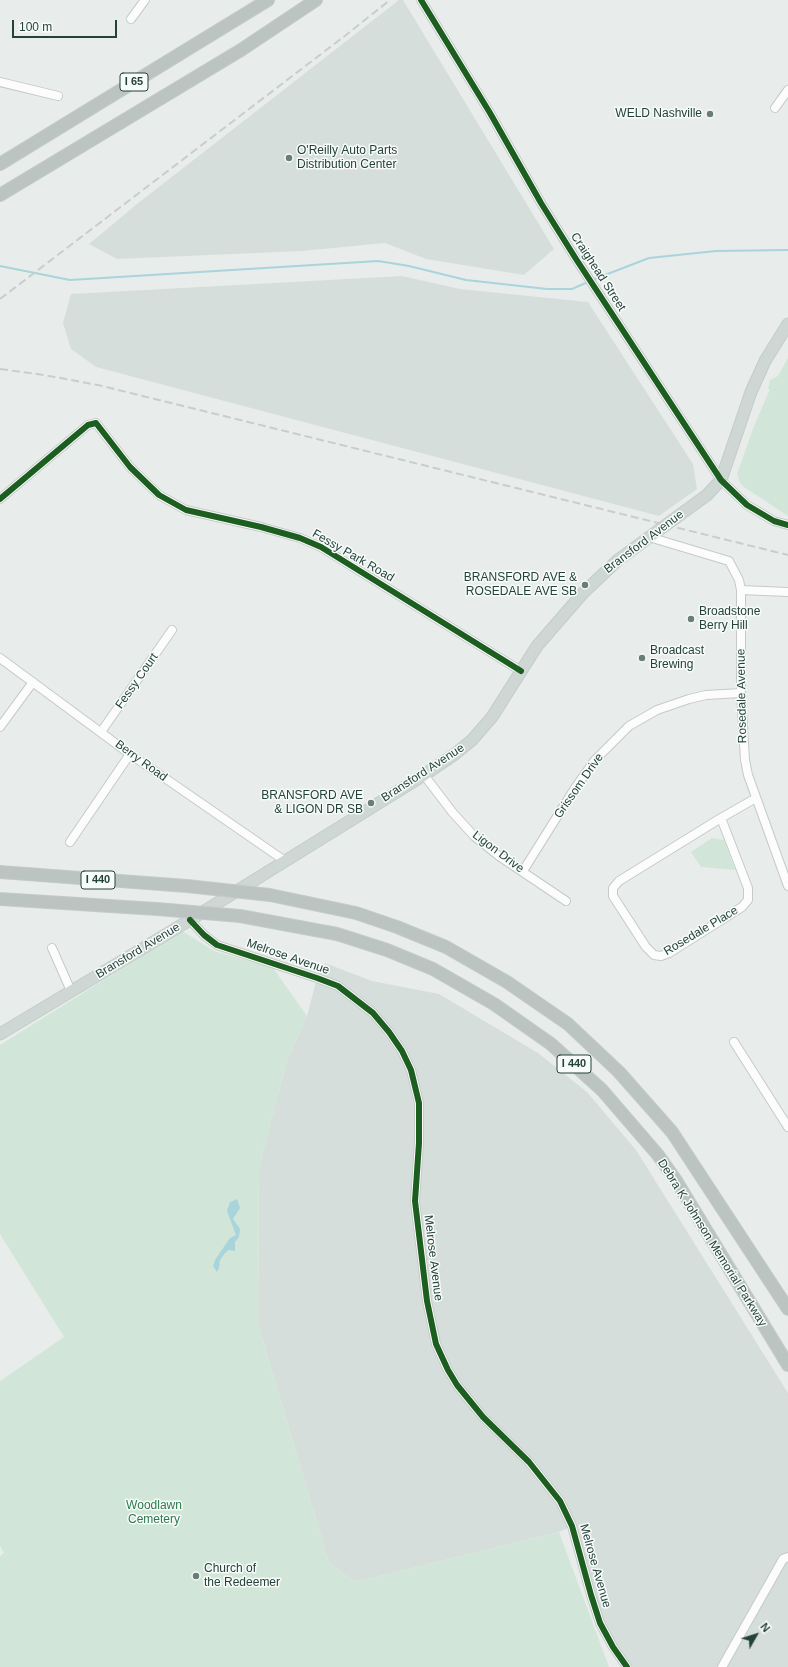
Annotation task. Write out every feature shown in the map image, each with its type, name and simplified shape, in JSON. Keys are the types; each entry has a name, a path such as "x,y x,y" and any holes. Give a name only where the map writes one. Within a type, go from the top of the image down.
{"highway":[{"name":"I 65","path":"0,164 268,0"},
{"name":"I 65","path":"0,195 241,50 316,0"},
{"name":"Debra K Johnson Memorial Parkway","path":"3,872 187,886 270,895 356,913 397,927 446,947 507,982 568,1024 619,1072 672,1132 788,1309"},
{"name":"Debra K Johnson Memorial Parkway","path":"0,899 240,916 337,934 387,950 433,969 494,1004 551,1044 602,1090 658,1155 675,1179 788,1365"}],"main road":[{"name":"Bransford Avenue","path":"0,1034 190,920 456,754 480,732 500,704 537,646 582,593 618,560 707,495 721,480 751,392 765,361 788,324"}],"street":[{"path":"131,19 145,0"},
{"name":"Craighead Street","path":"421,0 490,113 541,203 579,264 721,480 747,505 774,521 788,525"},
{"path":"0,82 58,96"},
{"path":"775,108 788,90"},
{"name":"Fessy Park Road","path":"0,498 88,426 96,423 130,467 159,495 186,510 261,527 300,538 321,547 521,671"},
{"name":"Rosedale Avenue","path":"649,537 729,561 739,580 741,590 741,693 744,754 748,775 788,886"},
{"path":"741,590 788,592"},
{"name":"Fessy Court","path":"102,732 172,630"},
{"name":"Berry Road","path":"0,658 130,754 285,861"},
{"path":"0,727 33,682"},
{"name":"Grissom Drive","path":"523,871 575,788 595,760 629,726 657,710 688,699 706,695 741,693"},
{"path":"70,842 130,754"},
{"name":"Ligon Drive","path":"424,775 453,813 474,836 566,901"},
{"name":"Rosedale Place","path":"721,818 748,888 748,900 742,906 669,953 661,956 654,955 646,947 613,896 613,888 619,880 721,818 756,798"},
{"name":"Melrose Avenue","path":"190,920 204,935 217,945 338,986 373,1013 402,1051 411,1070 419,1103 419,1143 415,1201 426,1294 436,1344 457,1385 483,1417 529,1462 560,1502 572,1526 590,1595 600,1623 615,1651 627,1667"},
{"path":"52,948 71,991"},
{"path":"734,1042 788,1127"},
{"path":"722,1667 783,1559 788,1557"}],"shaded area":[{"path":"399,0 403,0 554,249 524,275 426,259 385,243 302,251 117,259 89,244 137,204"},
{"path":"402,276 460,289 588,302 693,464 697,489 659,516 96,367 71,349 63,323 71,294"},
{"path":"325,963 372,981 439,994 538,1053 587,1092 636,1150 788,1393 788,1667 627,1667 610,1642 572,1526 559,1532 355,1582 329,1563 258,1324 259,1168 287,1060 307,1016 317,978"}],"green space":[{"path":"788,358 788,516 744,487 740,483 737,474 754,426 770,389 768,389 770,380 778,376"},
{"path":"712,838 724,840 735,870 701,867 691,852"},
{"name":"Woodlawn Cemetery","path":"182,931 214,951 273,968 307,1016 287,1060 259,1168 258,1324 329,1563 355,1582 559,1532 609,1667 0,1667 0,1556 4,1553 0,1546 0,1381 64,1337 0,1234 0,1045"}],"water":[{"path":"237,1199 240,1208 233,1219 240,1229 239,1237 235,1242 235,1251 229,1250 225,1253 220,1260 217,1272 213,1266 215,1260 230,1238 236,1235 227,1211 230,1202"}],"waterway":[{"path":"592,280 649,258 716,251 788,250"},
{"path":"0,266 70,280 378,261 409,266 466,280 547,289 572,289 588,282"}],"railway":[{"path":"0,299 390,0"},
{"path":"0,369 98,385 788,555"}],"cycle path":[{"path":"421,0 490,113 541,203 721,480 747,505 774,521 788,525"},
{"path":"0,499 88,425 96,423 130,467 159,495 186,510 261,527 300,538 321,547 521,671"},
{"path":"190,920 204,935 217,945 338,986 373,1013 402,1051 411,1070 419,1103 419,1143 415,1201 427,1301 436,1344 457,1385 483,1417 529,1462 560,1501 572,1526 600,1623 613,1647 627,1667"}],"place":[{"name":"WELD Nashville","path":"710,114"},
{"name":"O'Reilly Auto Parts Distribution Center","path":"289,158"},
{"name":"BRANSFORD AVE & ROSEDALE AVE SB","path":"585,585"},
{"name":"Broadstone Berry Hill","path":"691,619"},
{"name":"Broadcast Brewing","path":"642,658"},
{"name":"BRANSFORD AVE & LIGON DR SB","path":"371,803"},
{"name":"Church of the Redeemer","path":"196,1576"}]}
